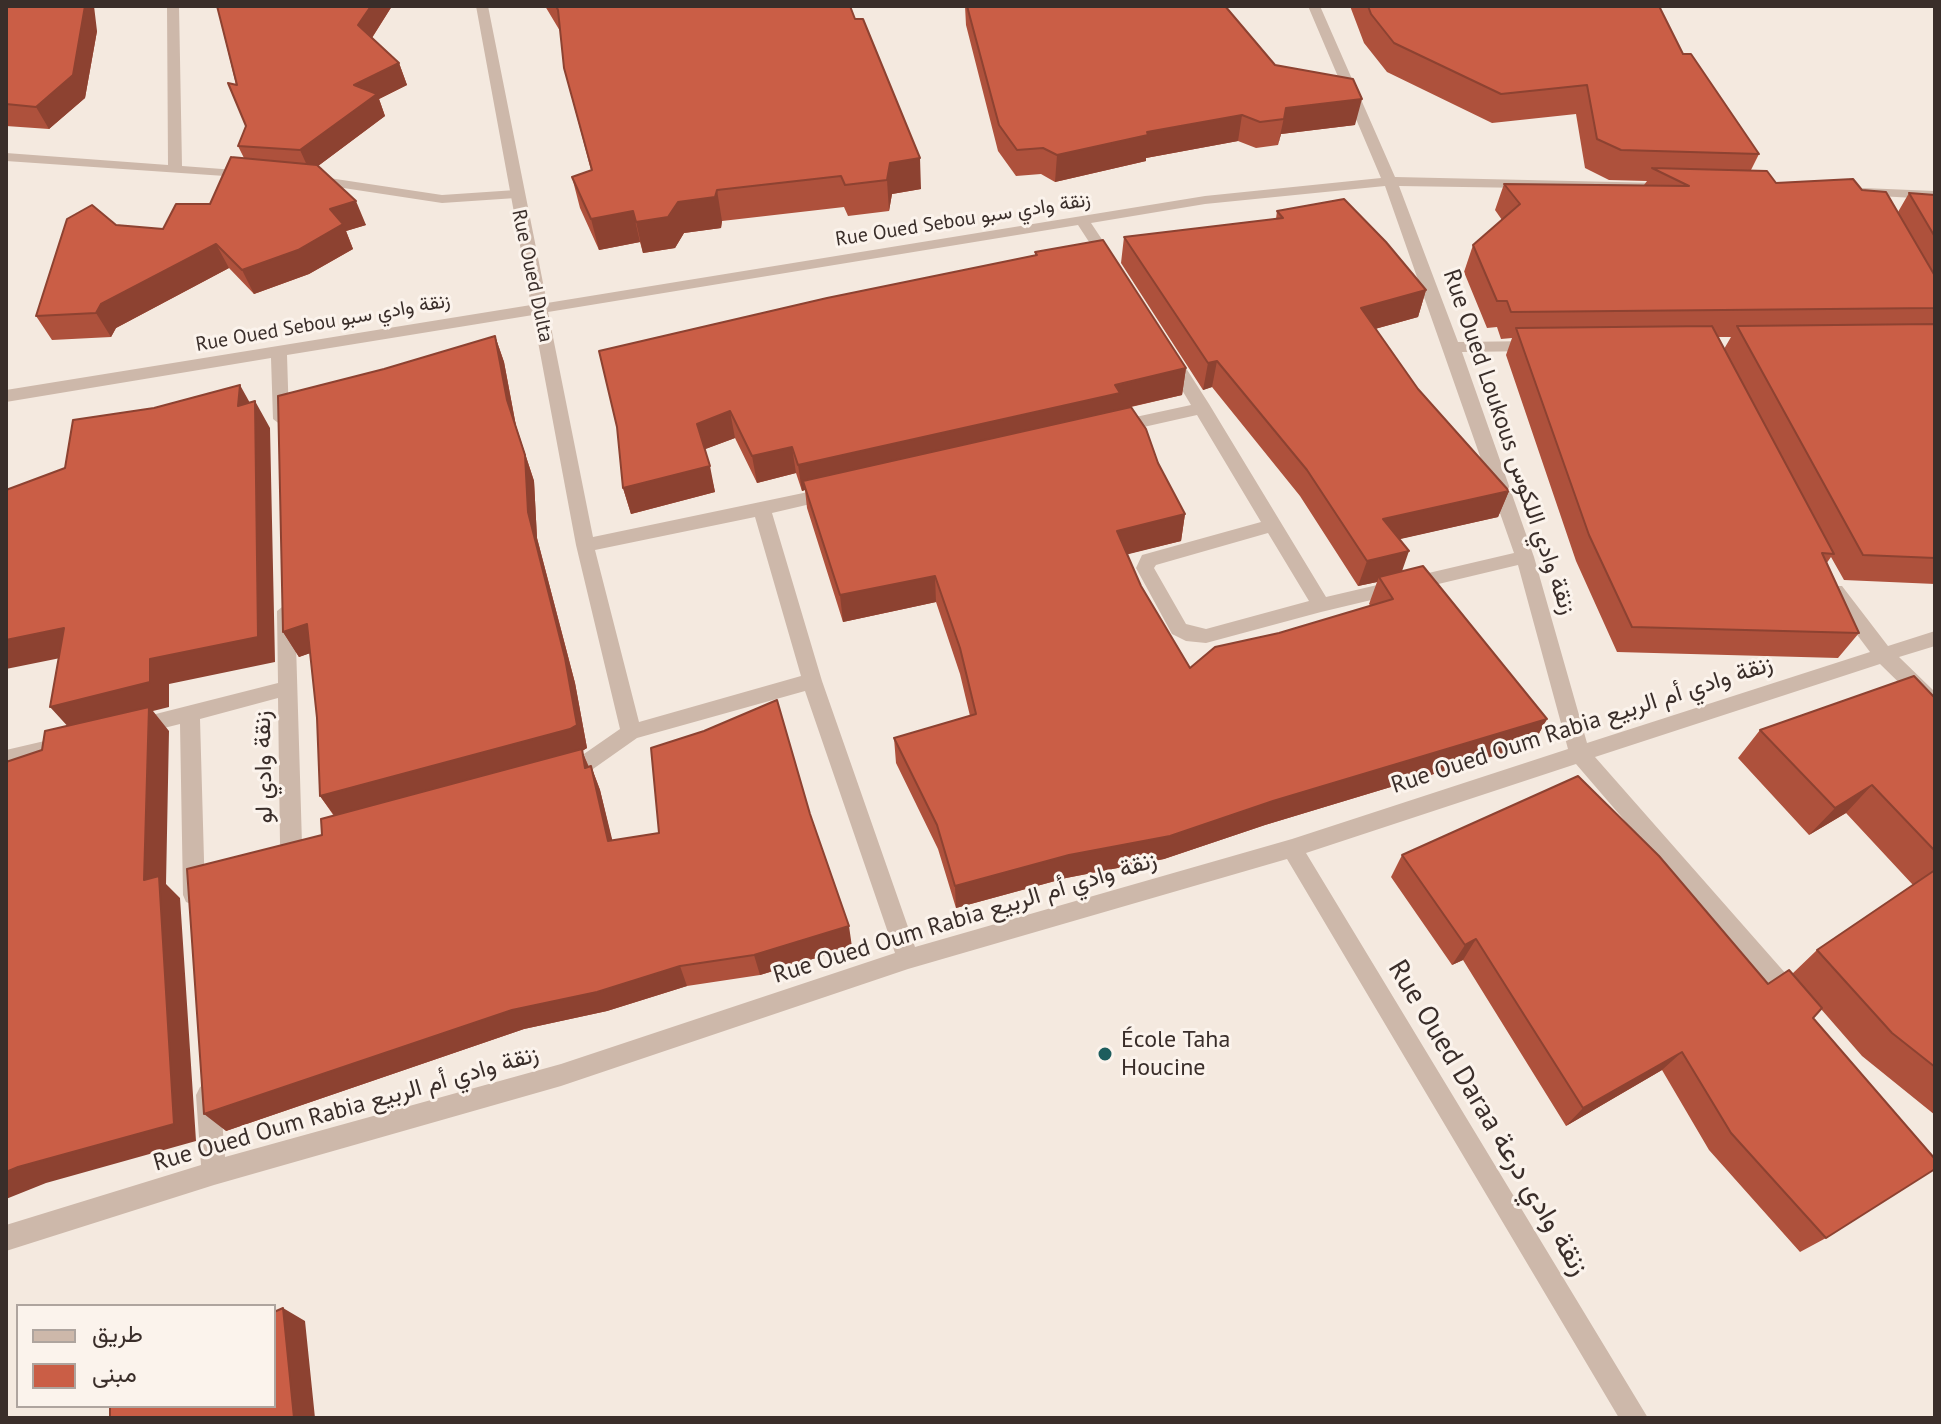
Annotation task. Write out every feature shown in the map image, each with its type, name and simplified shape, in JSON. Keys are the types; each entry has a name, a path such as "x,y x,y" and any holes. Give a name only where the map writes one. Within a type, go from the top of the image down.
{"street":[{"path":"173,6 175,170"},
{"name":"Rue Oued Dulta","path":"482,6 585,545 631,732"},
{"name":"Rue Oued Loukous زنقة وادي اللكوس","path":"1314,6 1390,181 1452,347 1525,557 1580,754 1810,1018"},
{"path":"6,157 263,176"},
{"path":"292,178 442,199 516,194"},
{"name":"Rue Oued Sebou زنقة وادي سبو","path":"6,396 1205,200 1390,181 1674,187"},
{"path":"1863,197 1935,195"},
{"path":"1083,222 1117,275"},
{"path":"1160,341 1321,605"},
{"path":"1452,347 1547,345"},
{"path":"279,351 282,443"},
{"path":"1097,432 1203,408"},
{"path":"585,545 853,488"},
{"path":"762,509 812,681 908,959"},
{"path":"1272,525 1149,560 1145,568 1179,629 1186,634 1206,636 1321,605 1525,557"},
{"path":"1824,572 1848,613 1882,653 1935,705"},
{"name":"زنقة وادي لو","path":"286,596 292,844"},
{"name":"Rue Oued Oum Rabia زنقة وادي أم الربيع","path":"6,1238 214,1173 561,1075 908,959 1292,848 1935,638"},
{"path":"547,772 586,763 631,732 812,681"},
{"path":"113,732 288,688"},
{"path":"190,714 195,914"},
{"path":"6,758 83,740"},
{"name":"Rue Oued Daraa زنقة وادي درعة","path":"1292,848 1634,1418"},
{"path":"192,868 220,862"},
{"path":"207,1082 214,1173"}],"building":[{"path":"6,6 85,6 73,75 36,107 6,104"},
{"path":"217,6 371,6 358,25 399,63 354,85 377,94 300,150 238,146 246,126 228,83 237,85"},
{"path":"556,6 850,6 855,19 863,19 920,158 890,163 887,180 845,185 841,176 717,190 715,197 678,202 668,217 636,222 633,211 591,219 572,177 592,170 564,68"},
{"path":"967,6 1225,6 1275,65 1353,79 1362,99 1286,108 1284,119 1260,122 1242,115 1147,132 1148,135 1057,155 1043,148 1017,150 999,125"},
{"path":"1368,6 1659,6 1683,54 1691,54 1759,154 1621,150 1597,139 1587,85 1501,94 1394,43"},
{"path":"231,157 317,165 356,201 330,209 343,224 298,250 242,270 216,244 101,304 96,313 36,316 67,219 92,205 116,225 163,229 176,204 210,204"},
{"path":"1652,168 1767,171 1776,183 1853,179 1862,190 1886,192 1935,276 1935,308 1511,312 1507,301 1497,301 1473,245 1520,204 1504,184 1689,186"},
{"path":"1909,193 1935,195 1935,237"},
{"path":"1344,199 1386,242 1426,290 1361,308 1418,389 1509,491 1383,519 1409,551 1367,561 1307,470 1217,361 1208,363 1124,237 1283,218 1277,211"},
{"path":"1103,240 1186,368 1115,385 1120,393 798,465 792,447 752,456 730,411 697,424 710,466 623,488 617,427 599,351 827,298 1037,255 1035,252"},
{"path":"1935,324 1935,558 1863,555 1737,326"},
{"path":"1712,326 1834,554 1822,553 1859,633 1632,627 1589,535 1516,328"},
{"path":"495,336 507,400 525,455 528,512 565,658 577,725 320,796 317,718 307,624 283,632 278,396"},
{"path":"240,385 238,406 255,401 258,637 150,659 150,682 50,707 64,628 6,640 6,490 65,468 73,420 154,408"},
{"path":"1131,407 1146,429 1158,463 1185,514 1117,531 1141,586 1190,668 1215,647 1279,633 1393,599 1379,577 1423,566 1547,719 1273,801 1170,836 1069,855 955,886 937,825 894,738 976,714 960,648 935,576 840,595 803,481"},
{"path":"1914,676 1935,698 1935,851 1872,785 1835,808 1760,730"},
{"path":"777,700 810,814 849,926 754,955 680,966 597,992 512,1010 204,1114 187,869 322,835 321,819 582,749 585,768 591,766 608,841 659,833 651,748 704,731"},
{"path":"149,707 144,880 159,876 174,1124 6,1172 6,762 42,750 45,731"},
{"path":"1578,776 1659,856 1768,984 1789,970 1822,1008 1813,1018 1935,1159 1935,1169 1826,1238 1731,1133 1682,1052 1583,1108 1476,939 1465,945 1402,855"},
{"path":"1935,870 1935,1067 1892,1033 1817,950"},
{"path":"283,1308 294,1418 110,1418 110,1408 276,1408 276,1311"}],"place":[{"name":"École Taha Houcine","path":"1105,1054"}]}
